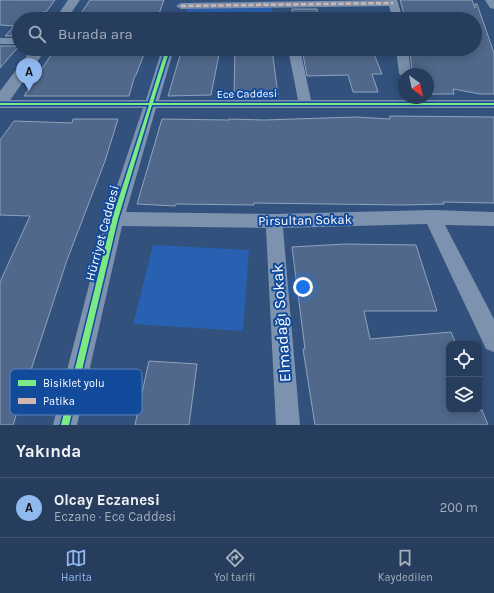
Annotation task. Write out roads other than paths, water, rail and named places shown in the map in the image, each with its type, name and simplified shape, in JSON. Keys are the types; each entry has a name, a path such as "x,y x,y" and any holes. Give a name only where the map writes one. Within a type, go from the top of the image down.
{"main road":[{"path":"65,12 74,0"},
{"path":"491,0 494,5"},
{"path":"0,103 34,56"}],"street":[{"path":"180,6 287,8 393,1 396,12"},
{"path":"0,40 12,41"},
{"name":"Hürriyet Caddesi","path":"79,369 115,219 166,56"},
{"path":"295,56 305,103"},
{"path":"403,56 404,68"},
{"name":"Ece Caddesi","path":"0,103 151,105 398,100"},
{"name":"Ece Caddesi","path":"434,101 494,104"},
{"path":"432,218 494,342"},
{"name":"Pirsultan Sokak","path":"115,219 274,221 432,218 494,219"},
{"name":"Elmadağı Sokak","path":"274,221 288,425"},
{"name":"Hürriyet Caddesi","path":"65,425 67,415"}],"place":[{"name":"Olcay Eczanesi","path":"29,91"}]}
